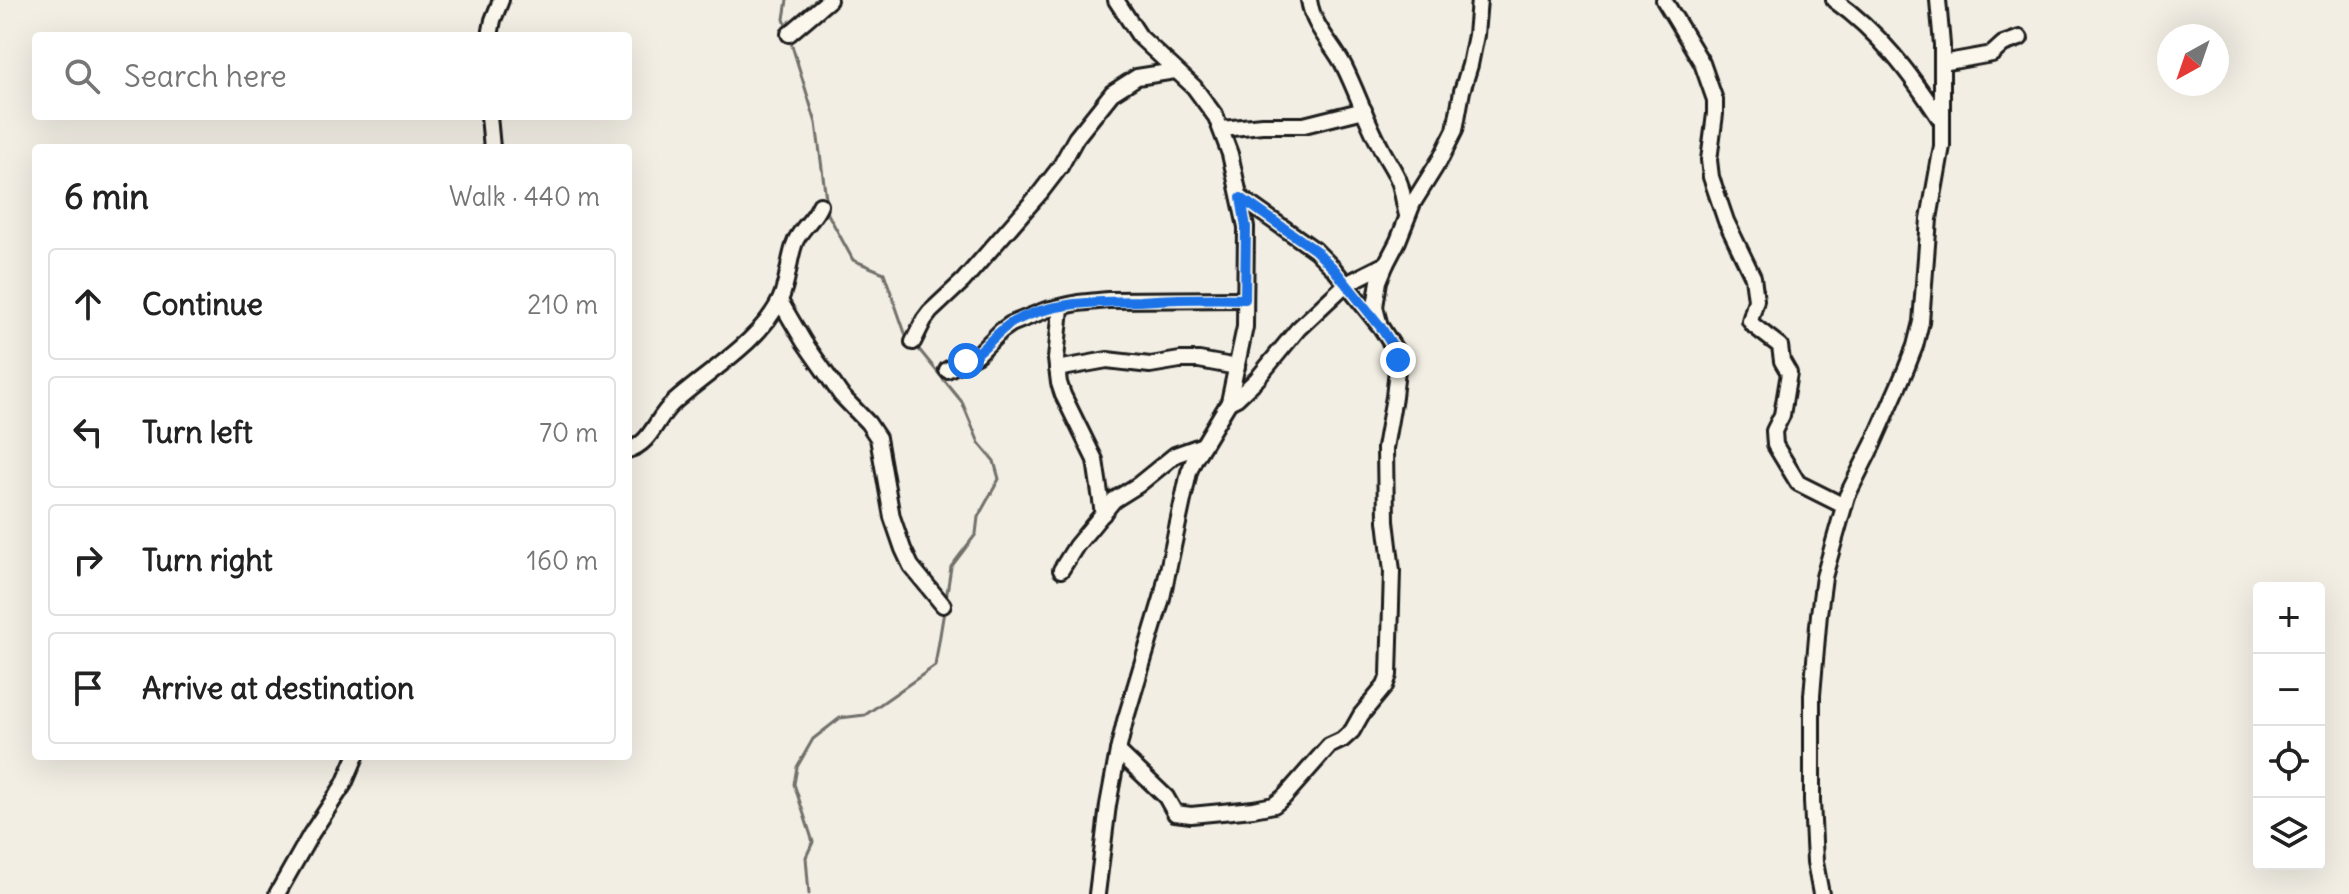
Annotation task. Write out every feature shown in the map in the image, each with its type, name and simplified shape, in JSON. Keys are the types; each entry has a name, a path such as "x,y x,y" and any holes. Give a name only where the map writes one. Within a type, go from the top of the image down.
{"street":[{"path":"491,32 501,0"},
{"path":"789,34 829,0"},
{"path":"1097,894 1118,751 1162,598 1189,472 1229,402 1245,327 1246,227 1222,129 1209,105 1140,37 1116,0"},
{"path":"1309,0 1316,22 1339,56 1379,145 1396,174 1407,215"},
{"path":"1380,326 1375,307 1379,281 1407,215 1455,130 1476,35 1479,0"},
{"path":"1664,0 1702,63 1715,100 1709,160 1711,177 1726,221 1753,277 1756,300 1750,321 1780,346 1782,361 1789,373 1782,415 1774,431 1775,445 1798,483 1844,506"},
{"path":"1834,0 1891,50 1941,119"},
{"path":"1821,894 1813,839 1812,695 1819,614 1824,577 1844,506 1915,346 1924,298 1929,219 1942,146 1938,0"},
{"path":"1942,63 1992,54 2003,44 2020,38"},
{"path":"913,342 930,312 963,281 1040,193 1060,167 1076,138 1112,93 1137,77 1175,71"},
{"path":"1222,129 1304,125 1364,110"},
{"path":"489,120 492,144"},
{"path":"1118,751 1166,797 1175,813 1191,815 1269,806 1285,796 1329,746 1352,731 1385,686 1389,675 1392,571 1386,521 1385,448 1394,397 1396,351 1380,326 1315,250 1241,198"},
{"path":"632,449 641,446 659,418 674,402 706,378 759,329 780,301 795,242 815,217 820,205"},
{"path":"1229,402 1257,379 1298,329 1346,284 1386,264"},
{"path":"947,370 978,354 1011,324 1046,310 1108,300 1245,299"},
{"path":"780,301 841,395 878,438 892,517 903,549 911,566 943,605"},
{"path":"1061,308 1057,369 1063,395 1095,460 1103,514"},
{"path":"1057,369 1107,360 1150,365 1199,360 1237,367"},
{"path":"1061,570 1076,546 1114,500 1175,455 1203,445"},
{"path":"277,894 344,784 354,760"}],"waterway":[{"path":"787,0 784,19 787,28"},
{"path":"790,39 816,123 828,214 853,260 884,273 909,338"},
{"path":"917,347 962,402 979,443 994,461 999,479 978,517 976,534 951,567 946,599"},
{"path":"809,894 806,857 813,842 794,784 797,767 813,739 840,718 865,715 935,666 944,611"}],"route":[{"path":"966,361 1011,324 1046,310 1108,300 1245,299 1246,227 1241,198 1315,250 1334,269 1380,326 1396,351 1398,360"}]}
